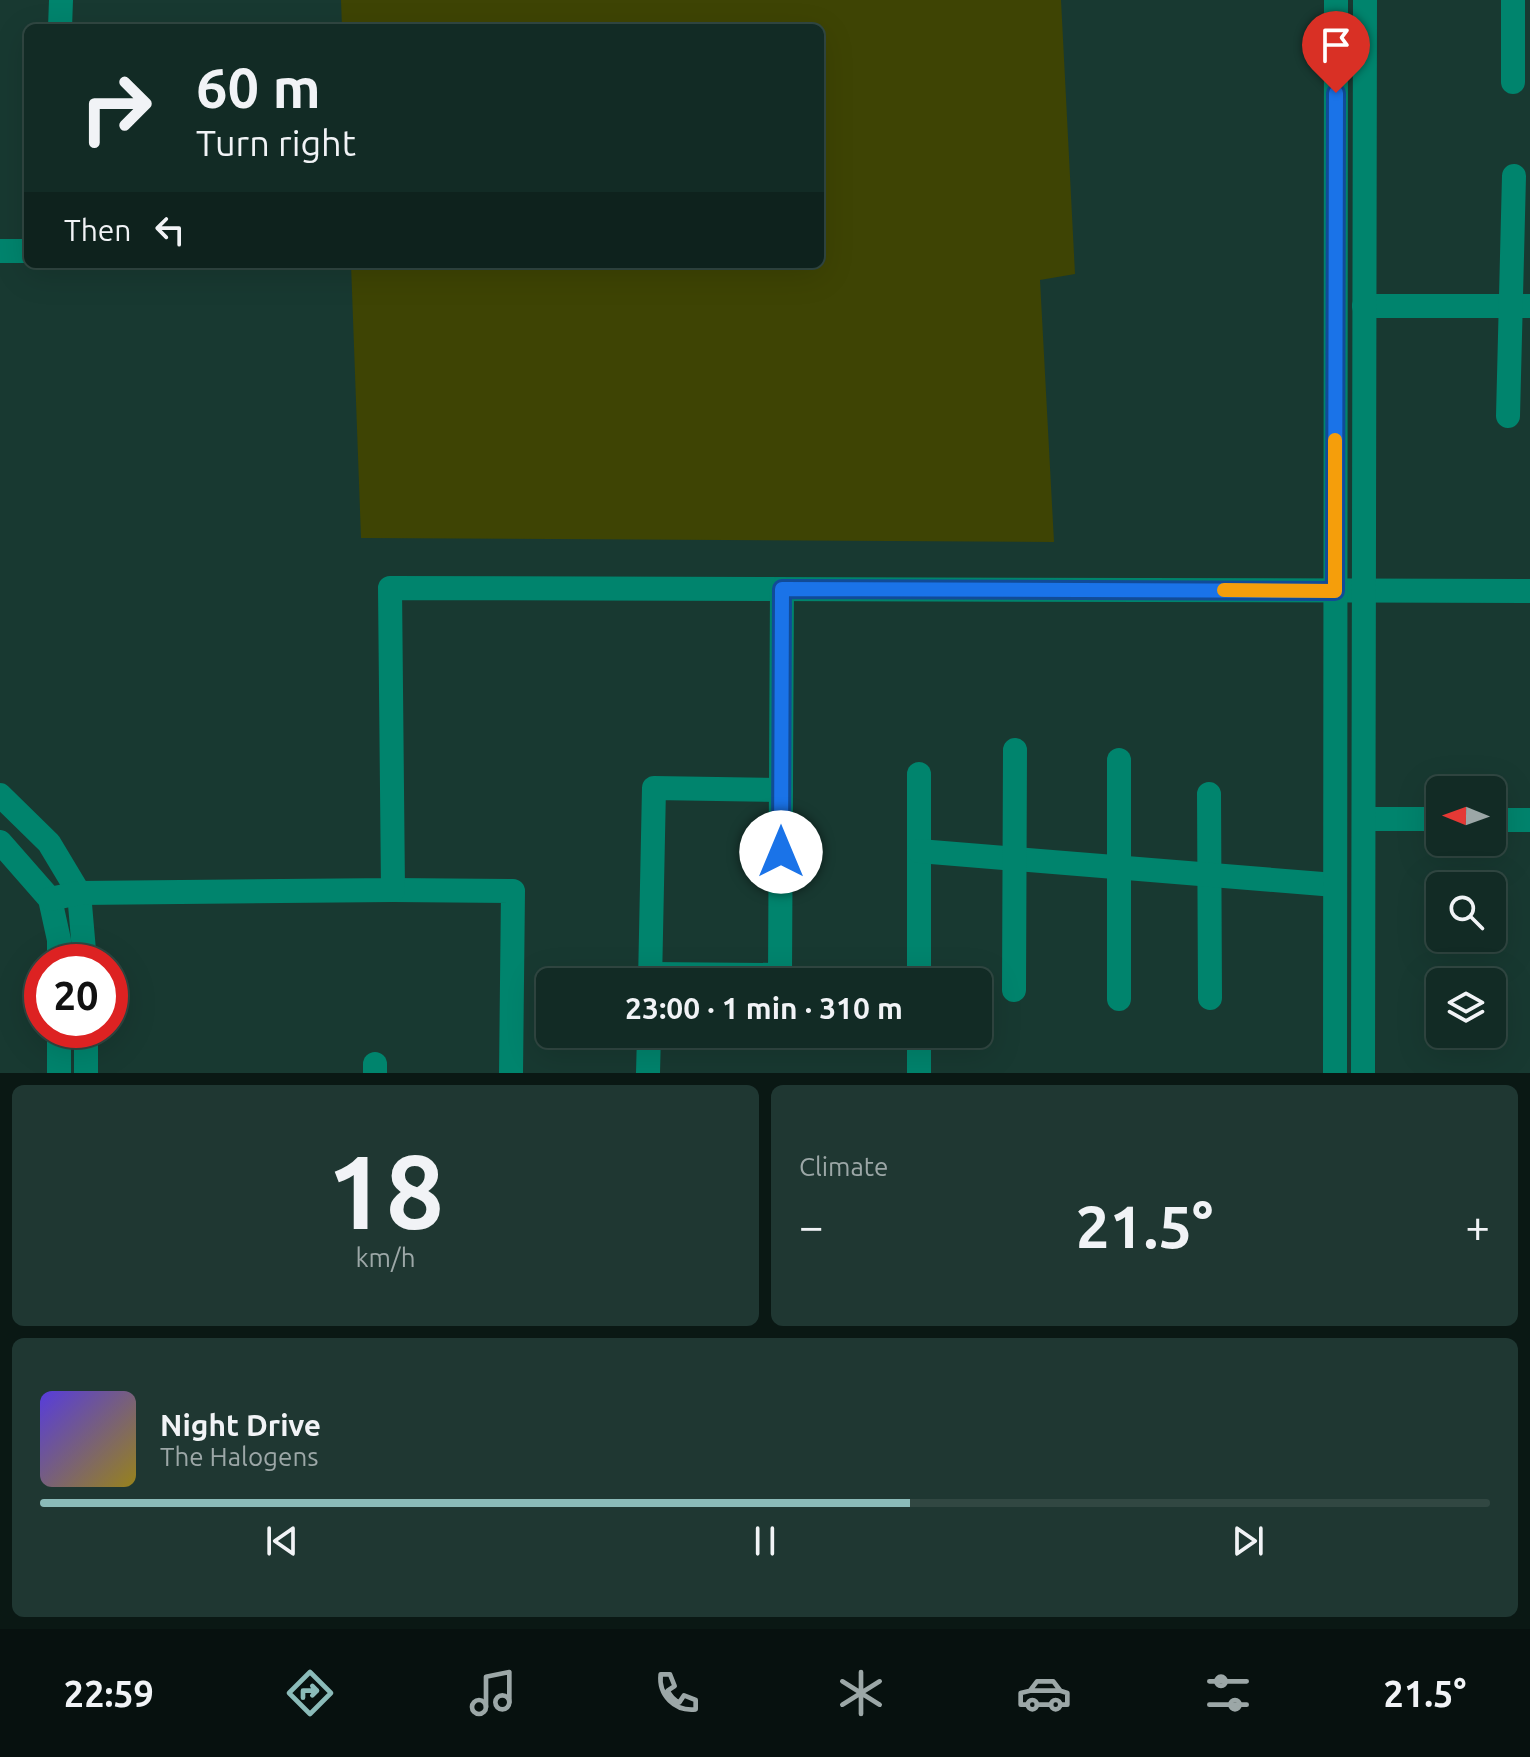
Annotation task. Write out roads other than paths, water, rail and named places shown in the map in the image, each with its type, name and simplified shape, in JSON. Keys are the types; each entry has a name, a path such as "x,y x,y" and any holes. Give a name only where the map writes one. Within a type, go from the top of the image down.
{"street":[{"path":"60,24 61,0"},
{"path":"1335,1073 1336,0"},
{"path":"1363,1073 1365,0"},
{"path":"1513,0 1513,82"},
{"path":"1508,416 1520,306 1514,176"},
{"path":"0,251 24,251"},
{"path":"1364,306 1520,306"},
{"path":"393,890 390,588 1530,591"},
{"path":"780,968 782,589"},
{"path":"1014,990 1015,750"},
{"path":"1119,760 1119,999"},
{"path":"919,774 919,968"},
{"path":"650,968 654,788 781,790"},
{"path":"1209,794 1210,998"},
{"path":"0,795 49,843 79,893 83,944"},
{"path":"1364,819 1426,819"},
{"path":"1506,820 1530,820"},
{"path":"0,842 50,899 59,944"},
{"path":"919,851 1335,885"},
{"path":"50,899 79,893 513,891 511,1073"},
{"path":"59,1048 59,1073"},
{"path":"86,1048 86,1073"},
{"path":"648,1073 649,1048"},
{"path":"919,1048 919,1073"}]}
